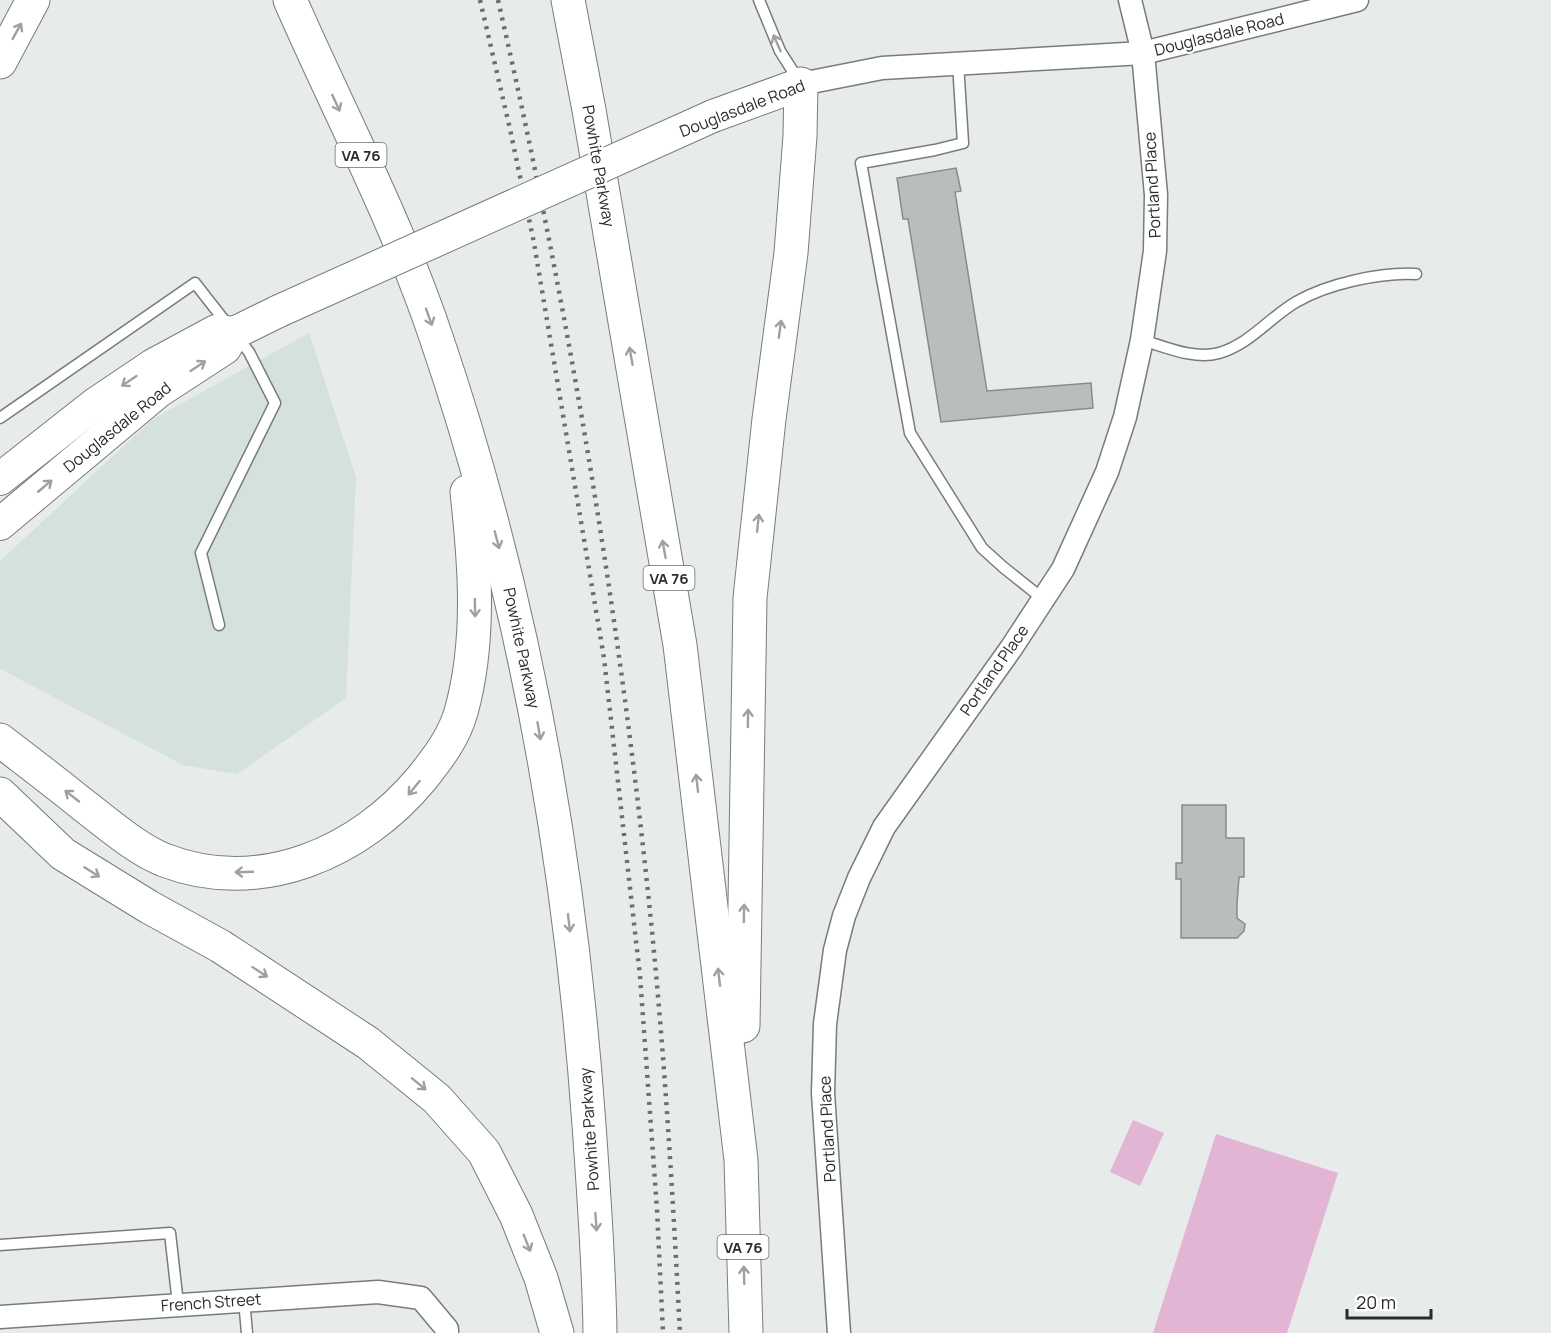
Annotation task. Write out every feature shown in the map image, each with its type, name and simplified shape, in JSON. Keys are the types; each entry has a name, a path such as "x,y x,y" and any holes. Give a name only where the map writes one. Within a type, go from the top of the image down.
{"highway":[{"path":"0,62 33,0"},
{"name":"Powhite Parkway","path":"290,0 409,262 436,336 497,541 530,679 560,851 584,1045 600,1269 600,1333"},
{"name":"Powhite Parkway","path":"567,0 591,122 680,645 741,1160 746,1333"},
{"path":"741,1160 750,598 769,419 791,253 800,136 801,84"},
{"path":"0,740 119,834 163,860 208,872 248,873 293,866 333,851 372,826 406,796 441,754 460,714 472,661 475,614 472,533 458,404"},
{"path":"0,794 63,854"},
{"path":"0,818 149,907 230,952 369,1044 437,1098 484,1152 516,1215 541,1278 557,1333"}],"street":[{"name":"Portland Place","path":"839,1333 824,1093 825,1024 835,950 844,916 859,878 884,827 1063,569 1107,472 1125,417 1142,340 1155,250 1156,195 1143,53 1130,0"},
{"name":"Douglasdale Road","path":"0,479 94,404 153,365 216,331 234,333 713,116 801,84 882,68 1143,53 1357,0"},
{"name":"Douglasdale Road","path":"0,524 159,391 225,348 234,333"},
{"name":"French Street","path":"0,1317 44,1324 178,1305 378,1292 421,1298 447,1329 447,1333"}],"lane":[{"path":"759,0 780,51 801,84"},
{"path":"958,63 963,142 935,150 861,163 910,433 982,548 1043,599"},
{"path":"1142,340 1200,355 1218,353 1241,344 1295,303 1321,290 1398,273 1416,274"},
{"path":"0,418 195,284 249,351 274,403 201,553 219,626"},
{"path":"0,1245 170,1233 178,1305"},
{"path":"244,1300 247,1333"}],"shaded area":[{"path":"309,333 356,477 346,698 237,774 183,765 2,670 0,668 0,561 153,419"},
{"path":"1133,1120 1164,1133 1140,1186 1110,1172"},
{"path":"1216,1134 1338,1173 1287,1333 1153,1333"}],"building":[{"path":"956,168 961,191 955,192 987,391 1091,383 1093,408 941,422 908,219 903,219 897,178"},
{"path":"1182,805 1226,805 1226,838 1244,838 1244,877 1239,877 1237,918 1245,924 1244,931 1237,938 1181,938 1181,879 1176,879 1176,863 1182,863"}],"railway":[{"path":"480,0 534,243 604,658 640,976 657,1209 663,1333"},
{"path":"498,0 565,326 603,544 619,654 646,874 657,989 680,1333"}]}
